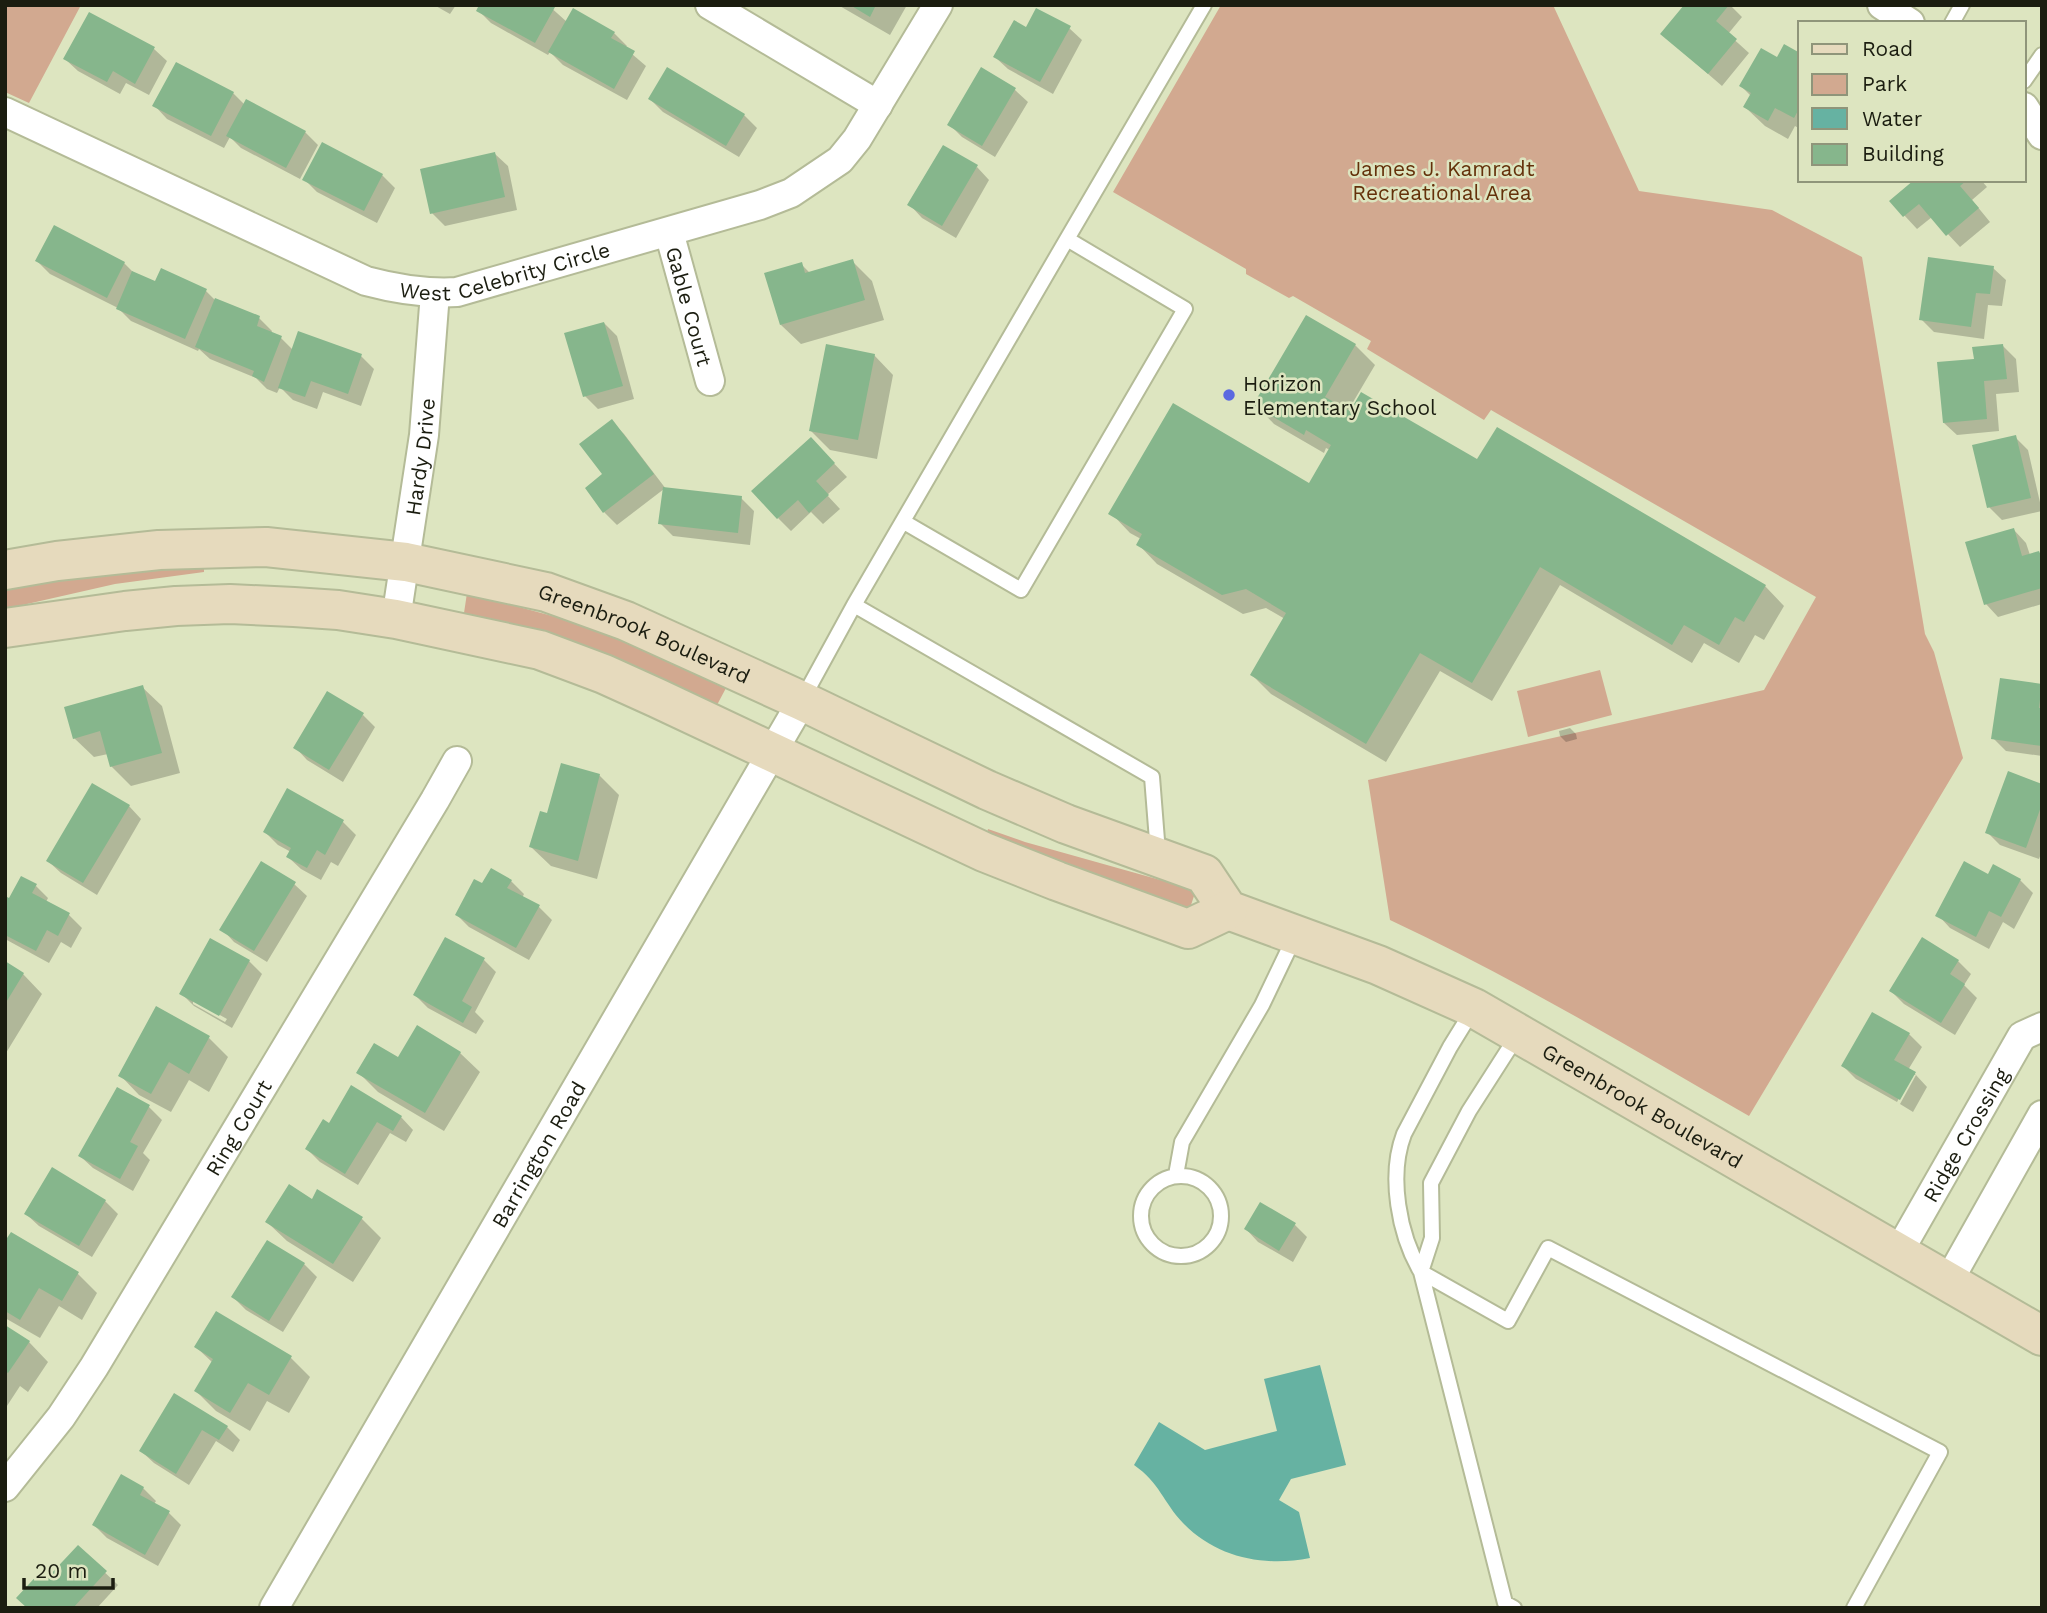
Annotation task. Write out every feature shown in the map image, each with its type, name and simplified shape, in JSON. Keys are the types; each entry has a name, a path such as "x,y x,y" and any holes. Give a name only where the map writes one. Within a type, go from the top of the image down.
{"main road":[{"name":"Greenbrook Boulevard","path":"5,570 108,555 211,548 279,548 406,562 546,592 626,621 802,701 987,790 1066,824 1204,874 1228,909 1378,965 1474,1008 2042,1336"},
{"path":"5,628 125,611 230,604 338,610 396,619 540,650 604,674 984,852 1057,881 1188,929 1228,909"}],"street":[{"path":"710,5 878,106"},
{"name":"West Celebrity Circle","path":"5,112 366,281 396,289 435,293 478,287 760,205 791,193 840,160 858,139 938,5"},
{"path":"1882,5 1907,21"},
{"path":"2026,110 2042,135"},
{"name":"Gable Court","path":"669,232 710,381"},
{"name":"Hardy Drive","path":"396,619 424,435 435,293"},
{"name":"Barrington Road","path":"274,1608 802,701"},
{"name":"Ring Court","path":"5,1487 61,1417 93,1367 457,761"},
{"name":"Ridge Crossing","path":"1898,1253 2022,1037 2042,1027"},
{"path":"1948,1282 2042,1115"}],"lane":[{"path":"802,701 854,606 1204,5"},
{"path":"1953,21 1962,5"},
{"path":"2026,78 2042,55"},
{"path":"904,522 1021,590 1185,309 1067,239"},
{"path":"854,606 1152,777 1158,858"},
{"path":"1176,1175 1182,1142 1262,1005 1296,934"},
{"path":"1474,1008 1444,1058 1401,1142 1396,1193 1409,1251 1421,1272 1508,1606"},
{"path":"1421,1272 1432,1238 1431,1183 1469,1111 1520,1033"},
{"path":"1176,1175 1202,1181 1212,1190 1222,1215 1220,1228 1204,1250 1178,1257 1165,1254 1145,1237 1140,1210 1152,1187 1163,1179 1176,1175"},
{"path":"1421,1272 1508,1321 1548,1248 1940,1452 1854,1608"}],"green space":[{"path":"5,5 81,5 29,103 5,92"},
{"name":"James J. Kamradt Recreational Area","path":"1221,5 1553,5 1639,191 1772,210 1862,257 1925,634 1934,652 1963,758 1749,1116 1527,990 1390,920 1368,780 1764,690 1816,597 1491,410 1484,420 1367,349 1371,341 1293,296 1289,298 1246,274 1246,269 1113,192"},
{"path":"204,565 204,572 115,584 5,609 5,590 58,580"},
{"path":"467,593 567,620 610,635 726,688 717,705 576,642 464,613"},
{"path":"1600,670 1612,715 1528,737 1517,691"},
{"path":"988,829 1196,890 1190,908 1048,858 987,833"}],"water":[{"path":"1320,1365 1346,1465 1291,1479 1279,1500 1299,1512 1310,1558 1293,1561 1259,1560 1226,1552 1211,1545 1183,1523 1156,1486 1134,1465 1159,1422 1205,1450 1277,1431 1264,1379"}],"building":[{"path":"479,5 555,7 535,43 476,11"},
{"path":"850,5 876,5 870,17"},
{"path":"1684,5 1729,5 1716,21 1737,39 1708,74 1660,34"},
{"path":"573,8 615,32 611,38 635,51 614,89 548,52"},
{"path":"1036,8 1071,26 1040,82 993,57 1014,20 1026,27"},
{"path":"89,12 155,47 135,84 113,71 107,82 63,59"},
{"path":"1784,44 1798,52 1798,111 1794,118 1775,108 1768,121 1743,107 1751,93 1739,86 1761,48 1777,57"},
{"path":"176,62 234,92 211,136 152,106"},
{"path":"667,67 745,114 726,146 648,99"},
{"path":"981,67 1016,88 982,146 947,125"},
{"path":"246,99 306,131 286,168 226,136"},
{"path":"322,142 383,174 364,211 302,180"},
{"path":"943,145 978,165 942,226 907,205"},
{"path":"495,152 505,197 430,214 420,169"},
{"path":"1912,182 1965,182 1960,186 1979,208 1946,236 1919,204 1903,217 1889,201"},
{"path":"54,225 125,262 107,298 35,261"},
{"path":"1928,257 1994,266 1990,294 1976,293 1971,327 1919,320"},
{"path":"853,259 865,300 780,325 764,273 802,262 805,273"},
{"path":"161,268 207,289 185,339 116,309 132,271 155,281"},
{"path":"215,298 260,316 257,326 282,336 264,382 252,376 254,371 195,347"},
{"path":"1306,315 1356,344 1325,397 1350,411 1361,392 1477,459 1497,427 1766,585 1744,622 1735,617 1719,645 1684,625 1672,645 1540,567 1472,683 1420,653 1366,744 1250,675 1286,613 1246,589 1222,595 1136,545 1142,534 1108,514 1173,403 1309,483 1331,445 1306,430 1304,435 1253,405"},
{"path":"604,322 623,386 583,397 564,333"},
{"path":"298,331 362,354 348,394 311,381 305,397 278,388"},
{"path":"826,344 875,354 858,440 809,431"},
{"path":"2003,344 2007,379 1984,381 1987,419 1943,423 1937,362 1974,359 1972,347"},
{"path":"612,419 654,474 603,513 585,488 602,474 579,444"},
{"path":"2016,435 2031,498 1987,508 1972,445"},
{"path":"811,437 835,463 816,481 829,495 809,513 798,500 777,519 751,491"},
{"path":"663,487 742,496 738,533 658,524"},
{"path":"2014,528 2022,556 2039,551 2042,558 2042,588 1984,605 1965,542"},
{"path":"2000,678 2042,684 2039,708 2042,708 2042,746 1991,739"},
{"path":"143,685 162,753 110,767 100,731 73,739 64,707"},
{"path":"327,691 364,713 329,770 293,748"},
{"path":"561,763 600,774 578,861 529,847 540,811 547,813"},
{"path":"2008,771 2042,784 2042,804 2026,848 1985,833"},
{"path":"92,783 130,805 83,883 46,861"},
{"path":"287,788 344,820 325,855 317,850 307,868 286,857 291,848 263,832"},
{"path":"261,861 296,882 254,951 219,930"},
{"path":"1964,861 1988,874 1993,864 2021,879 2001,917 1989,911 1976,937 1935,916"},
{"path":"491,868 512,880 507,888 540,905 516,948 455,915 474,879 482,883"},
{"path":"21,876 37,884 32,893 70,913 58,936 47,930 36,951 5,935 5,896 9,898"},
{"path":"445,937 485,958 462,1001 472,1007 463,1023 413,995"},
{"path":"1922,937 1959,960 1950,974 1965,984 1941,1023 1889,991"},
{"path":"210,938 250,960 219,1016 179,994"},
{"path":"5,961 24,973 5,1004"},
{"path":"156,1006 210,1036 189,1074 169,1062 151,1094 118,1076"},
{"path":"1872,1012 1910,1033 1894,1060 1916,1072 1900,1100 1841,1066"},
{"path":"417,1025 461,1052 425,1113 356,1073 374,1043 398,1057"},
{"path":"351,1085 402,1116 393,1131 377,1122 345,1174 305,1149 323,1119 329,1123"},
{"path":"117,1087 150,1105 130,1142 138,1146 120,1179 78,1156"},
{"path":"52,1167 106,1200 79,1246 24,1214"},
{"path":"289,1184 312,1199 317,1189 363,1217 333,1264 265,1222"},
{"path":"1260,1202 1296,1223 1279,1251 1244,1229"},
{"path":"11,1232 79,1272 62,1301 39,1288 20,1320 5,1311 5,1241"},
{"path":"267,1240 305,1263 269,1321 231,1297"},
{"path":"216,1311 292,1356 269,1395 248,1383 230,1413 194,1391 213,1359 194,1347"},
{"path":"5,1325 30,1341 8,1373 5,1371"},
{"path":"174,1393 228,1426 219,1440 202,1430 176,1474 139,1451"},
{"path":"121,1474 144,1487 140,1495 170,1511 145,1555 92,1525"},
{"path":"78,1545 107,1571 73,1608 27,1608 16,1598 42,1570 48,1577"}],"place":[{"name":"Horizon Elementary School","path":"1229,395"}]}
